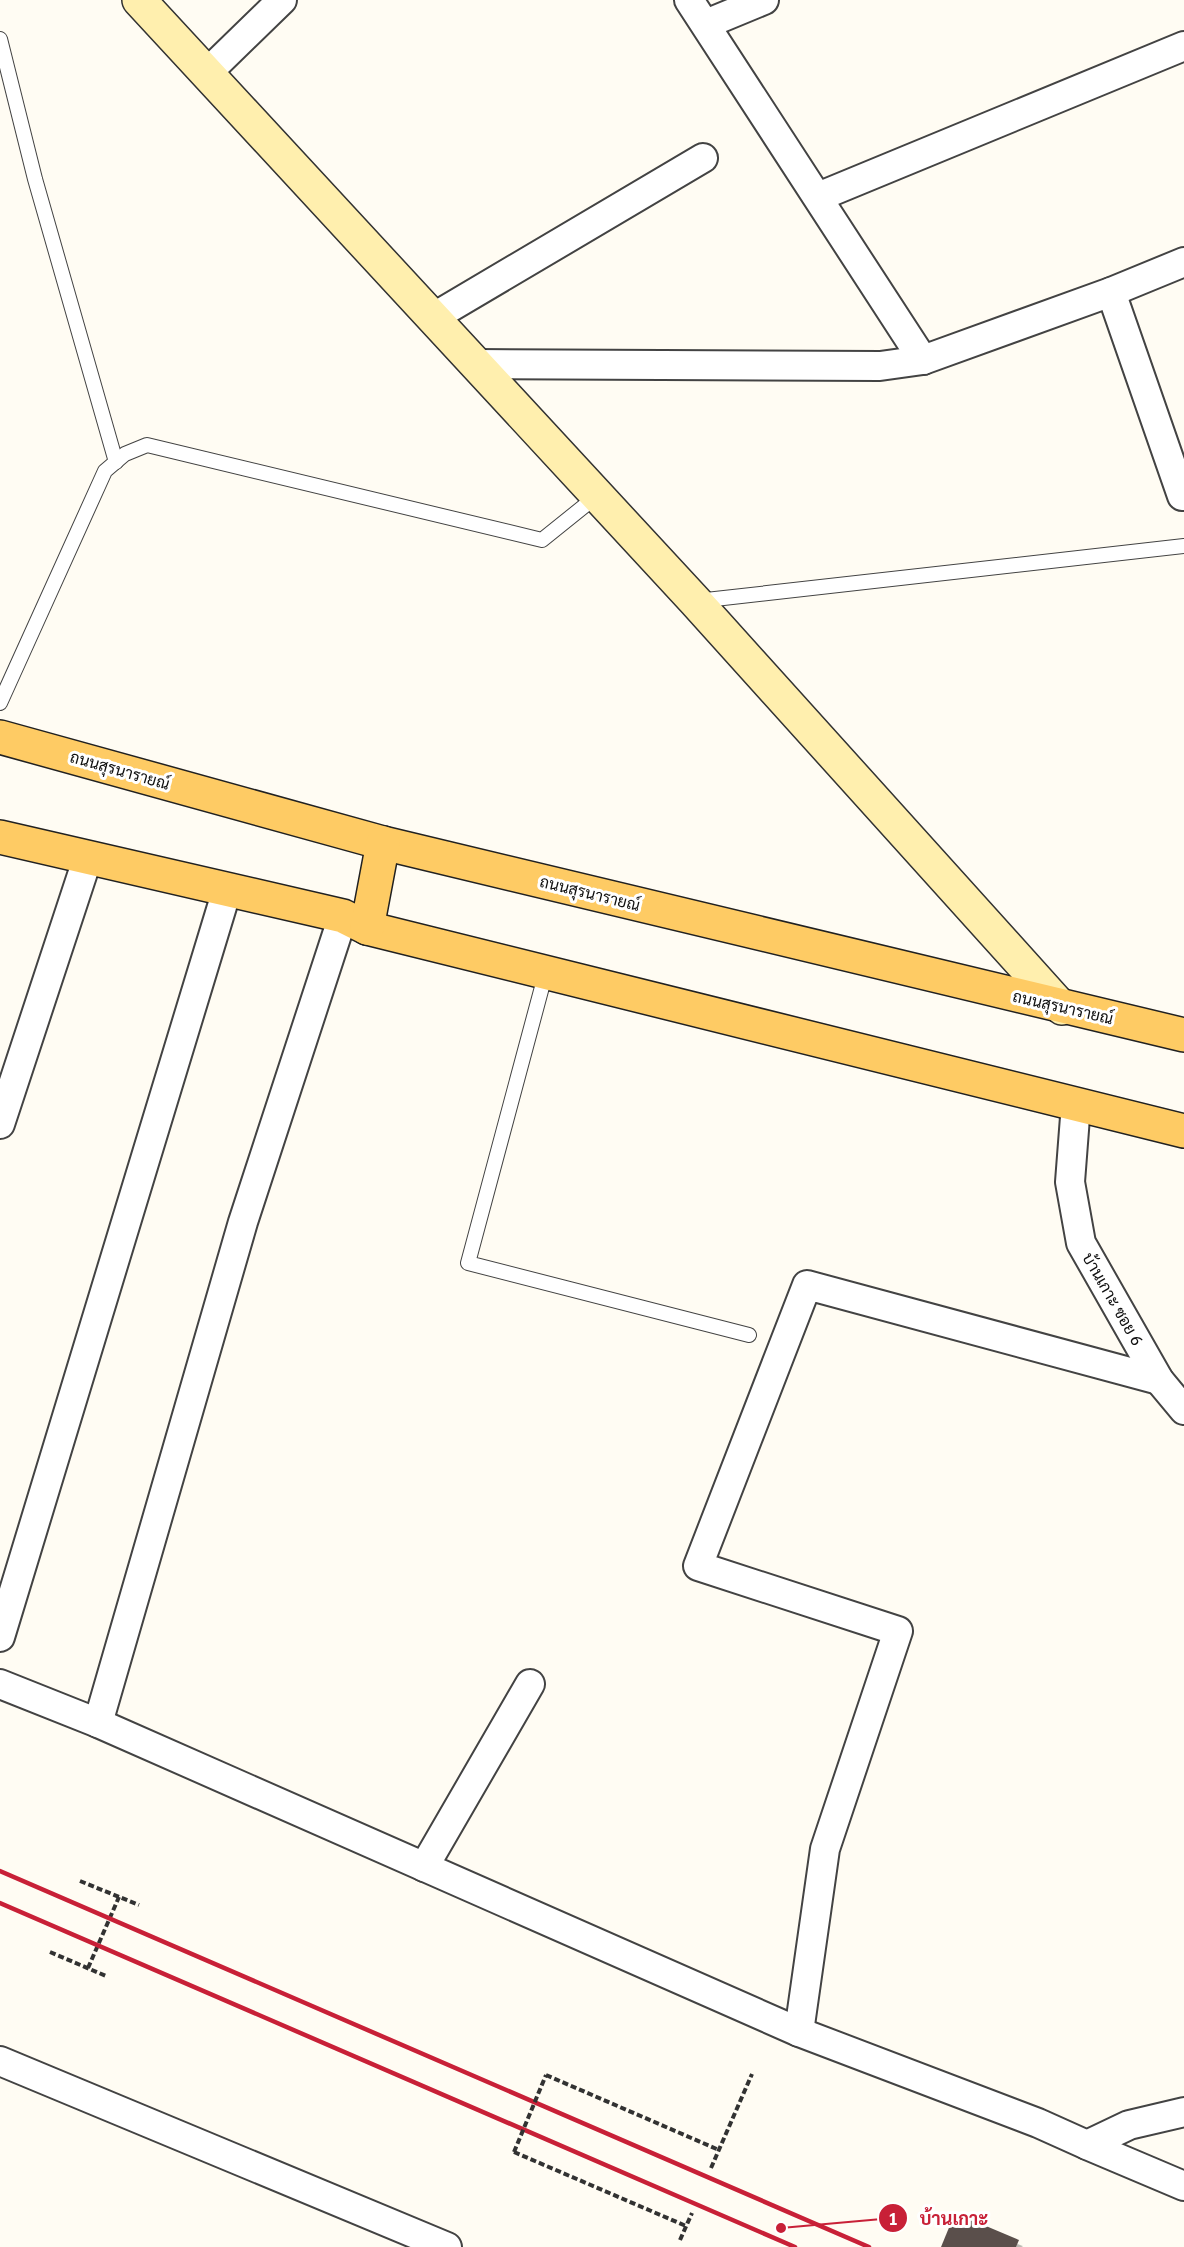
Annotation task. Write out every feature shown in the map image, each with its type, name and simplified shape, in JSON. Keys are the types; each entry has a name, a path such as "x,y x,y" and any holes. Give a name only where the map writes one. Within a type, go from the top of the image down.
{"main road":[{"name":"ถนนสุรนารายณ์","path":"0,737 383,843 1062,1008 1184,1035"},
{"path":"0,837 227,890 1184,1131"},
{"path":"355,922 383,843"}],"street":[{"path":"140,0 695,601 1062,1008"},
{"path":"208,72 282,0"},
{"path":"689,0 923,360"},
{"path":"706,24 764,0"},
{"path":"818,197 1184,46"},
{"path":"434,317 703,158"},
{"path":"477,364 880,366 923,360 1111,292 1184,262"},
{"path":"1111,292 1182,496"},
{"path":"0,1124 88,858"},
{"path":"0,1637 227,890"},
{"path":"98,1723 243,1222 355,922"},
{"name":"บ้านเกาะ ซอย 6","path":"1076,1104 1070,1182 1081,1243 1159,1380 1184,1410"},
{"path":"799,2032 825,1849 898,1631 698,1566 807,1285 1159,1380"},
{"path":"0,1684 98,1723 799,2032 1038,2123 1184,2186"},
{"path":"424,1867 530,1684"},
{"path":"0,2061 447,2247"},
{"path":"1087,2145 1129,2125 1184,2112"}],"lane":[{"path":"0,39 35,179 116,462"},
{"path":"0,703 105,471 125,454 147,446 542,540 598,495"},
{"path":"695,601 1184,546"},
{"path":"546,972 468,1263 749,1335"}],"path":[{"path":"81,1881 139,1905"},
{"path":"88,1968 119,1897"},
{"path":"50,1952 106,1976"},
{"path":"711,2168 752,2074"},
{"path":"686,2226 514,2152 546,2075 719,2150"},
{"path":"680,2240 692,2212"}],"building":[{"path":"955,2213 1019,2240 1016,2247 941,2247"}],"railway":[{"path":"0,1871 869,2247"},
{"path":"0,1903 795,2247"}],"place":[{"name":"บ้านเกาะ","path":"781,2228"}]}
